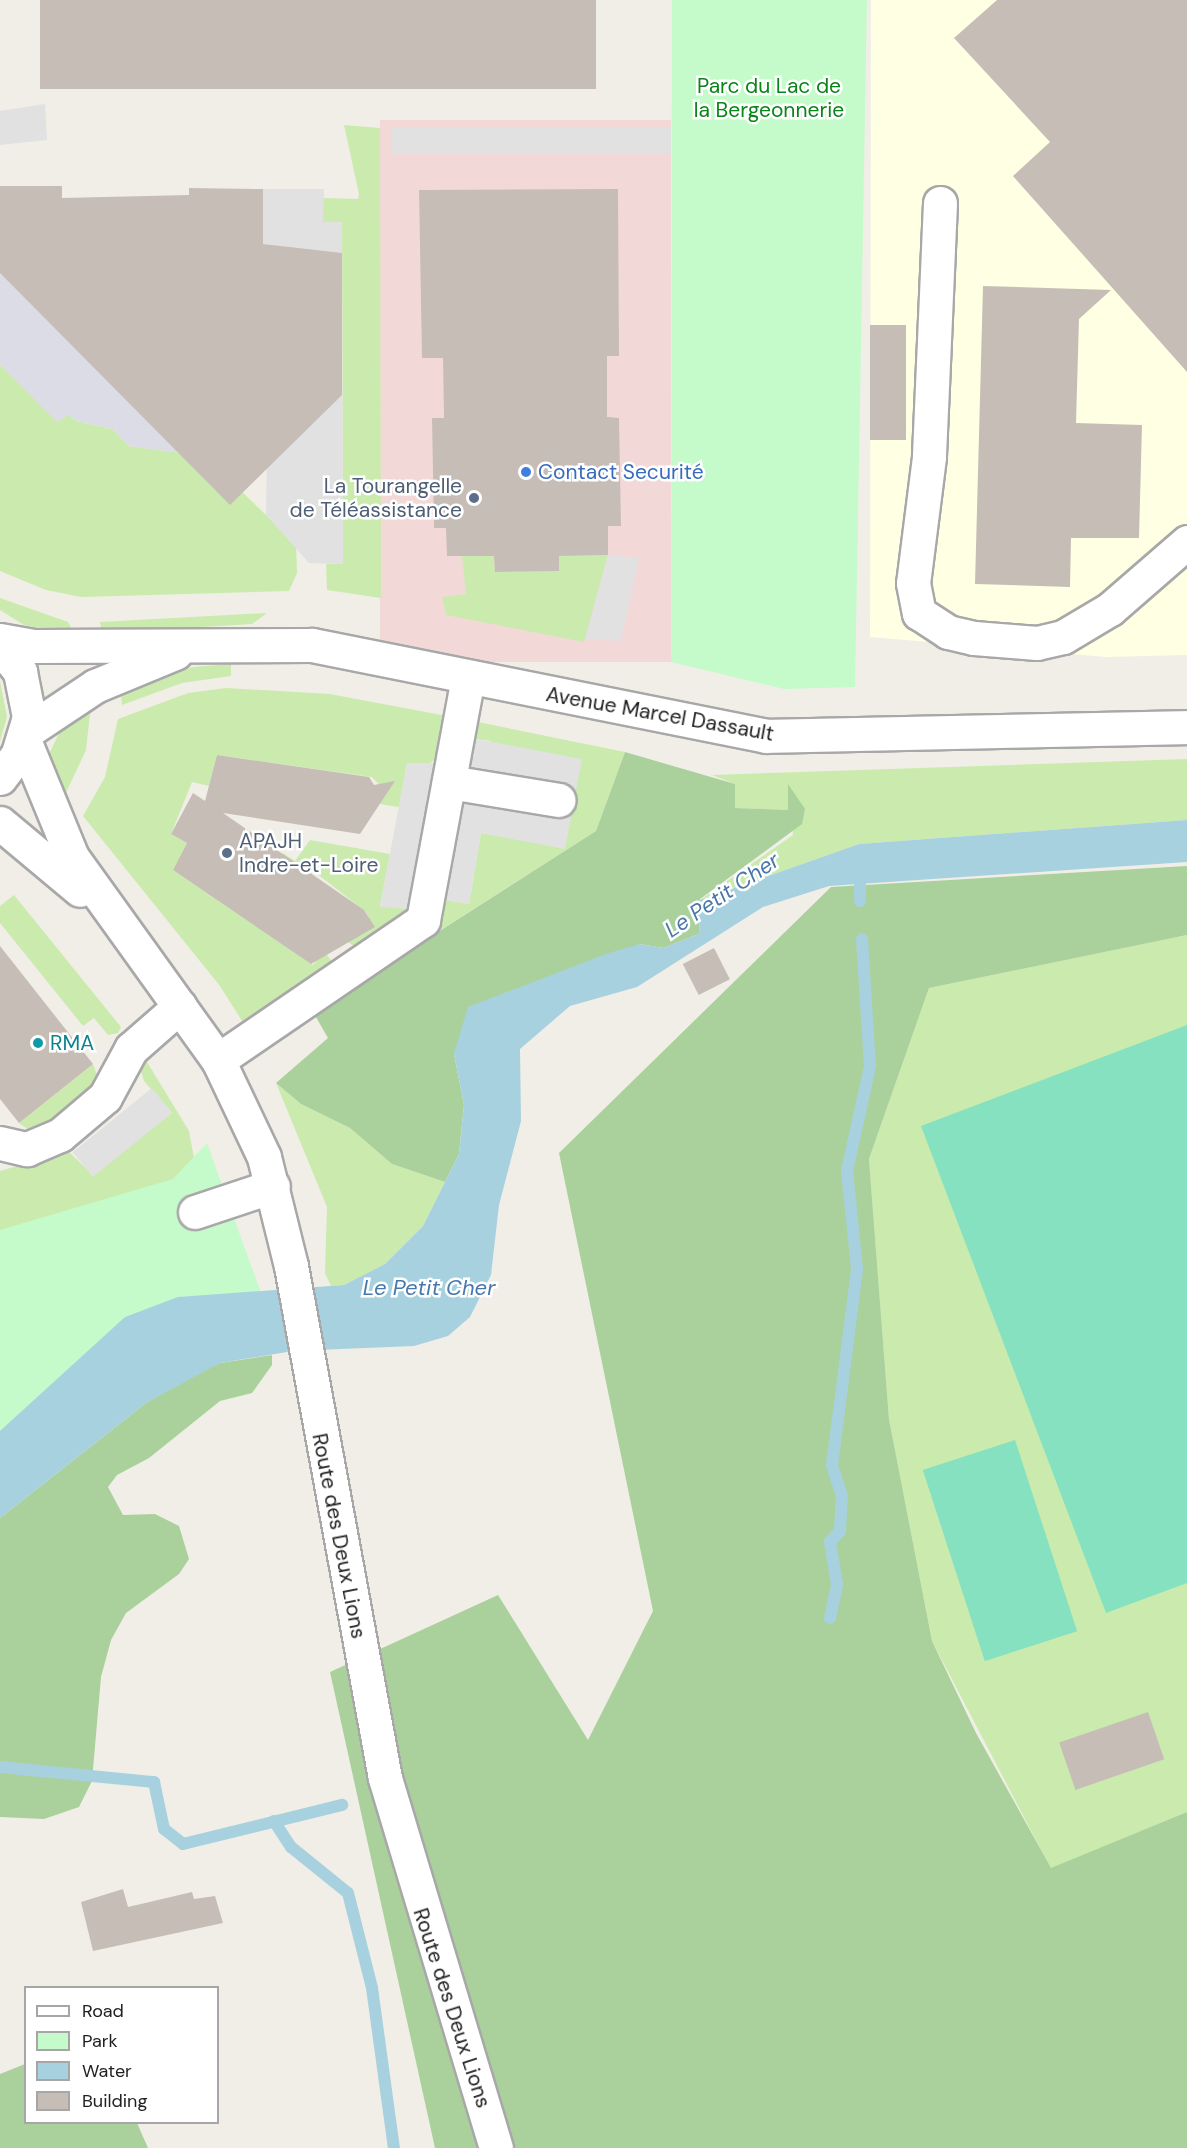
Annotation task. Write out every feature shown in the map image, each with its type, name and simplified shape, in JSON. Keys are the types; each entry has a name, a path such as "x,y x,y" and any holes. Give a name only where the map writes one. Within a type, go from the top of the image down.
{"street":[{"path":"940,203 929,457 913,583 919,613 948,632 974,638 1038,643 1063,637 1110,609 1187,542"},
{"name":"Avenue Marcel Dassault","path":"0,640 33,646 312,645 766,736 1183,726"},
{"name":"Avenue Marcel Dassault","path":"25,736 73,698 143,663 222,644"},
{"path":"0,646 25,686 25,736 0,778"},
{"path":"218,1060 417,928 426,911 468,678"},
{"name":"Route des Deux Lions","path":"25,736 72,857 135,948 218,1060 252,1127 273,1186 291,1266 309,1377 385,1778 496,2148"},
{"path":"449,782 559,800"},
{"name":"Route des Deux Lions","path":"0,823 58,869 135,948"},
{"path":"0,1143 27,1149 60,1135 105,1096 132,1049 180,1006"},
{"path":"195,1212 273,1186"}],"shaded area":[{"path":"871,0 1187,0 1187,655 1106,657 870,637"},
{"path":"45,104 47,140 0,145 0,111"},
{"path":"380,120 671,120 671,662 380,662"},
{"path":"392,127 671,127 671,154 392,154"},
{"path":"263,189 324,189 323,222 342,222 343,564 309,563 266,515 270,245 263,244"},
{"path":"0,252 205,456 129,446 113,429 76,421 68,414 58,422 48,413 0,364"},
{"path":"608,555 639,558 621,641 585,639"},
{"path":"444,733 582,759 565,849 481,833 469,904 440,899 409,909 380,907 407,763 433,763"},
{"path":"152,1088 172,1113 93,1177 73,1152"}],"green space":[{"name":"Parc du Lac de la Bergeonnerie","path":"672,0 867,0 855,687 784,689 671,662"},
{"path":"344,125 380,128 381,598 327,590 326,564 343,564 342,223 323,222 323,198 358,199 359,194"},
{"path":"0,364 58,422 68,414 76,421 113,429 129,446 205,456 296,544 297,573 289,591 81,597 46,590 0,571"},
{"path":"608,555 584,642 446,615 442,597 466,594 462,556 494,556 495,572 559,571 559,556"},
{"path":"0,598 68,622 76,637 24,625 0,610"},
{"path":"267,613 252,624 102,633 100,622"},
{"path":"231,664 231,676 182,683 122,705 121,692 146,682 193,667"},
{"path":"0,681 7,717 0,741"},
{"path":"226,688 330,694 447,716 437,758 426,766 407,763 399,807 380,804 383,789 372,777 217,755 209,786 192,782 171,834 187,843 173,870 313,965 324,951 333,963 242,1021 220,986 83,816 105,777 118,719 188,693"},
{"path":"91,705 86,750 64,797 48,756 62,727"},
{"path":"473,721 625,752 596,831 370,975 440,899 469,904 481,833 565,848 490,741 470,738"},
{"path":"625,752 735,784 735,808 788,810 788,784 805,809 802,824 700,899 699,934 663,948 640,944 454,1054 464,1105 459,1154 445,1182 392,1164 350,1128 301,1104 276,1083 328,1038 313,1012 596,831"},
{"path":"1187,759 1187,820 859,844 700,900 793,835 789,785 788,810 735,808 735,784 712,775"},
{"path":"310,840 390,854 380,906 409,909 358,949 348,942 370,920 366,912 311,869 299,883 274,866 283,853 295,861"},
{"path":"1187,866 1187,935 929,988 869,1159 889,1419 932,1641 976,1733 1051,1868 1187,1812 1187,2148 435,2148 330,1672 498,1595 588,1740 653,1611 559,1153 831,887"},
{"path":"14,895 121,1027 118,1033 108,1035 94,1018 83,1026 0,923 0,906"},
{"path":"1187,935 1187,1812 1051,1869 932,1641 889,1419 869,1159 929,988"},
{"path":"1187,1025 1187,1583 1106,1613 921,1126"},
{"path":"144,1057 189,1131 196,1169 0,1330 0,1171 68,1151 93,1175 172,1113 144,1081 139,1066"},
{"path":"93,1064 99,1081 52,1123 29,1130 19,1123"},
{"path":"276,1083 301,1104 350,1128 392,1164 445,1182 423,1226 385,1264 344,1285 331,1286 325,1273 327,1207"},
{"path":"207,1143 261,1293 178,1297 0,1431 0,1230 173,1179"},
{"path":"272,1355 272,1365 252,1393 220,1401 149,1458 117,1475 108,1487 123,1515 155,1514 179,1526 189,1559 179,1574 126,1613 111,1640 101,1677 92,1781 79,1807 44,1819 0,1817 0,1518 146,1403 191,1376 220,1363"},
{"path":"1015,1440 1077,1631 985,1661 923,1470"},
{"path":"24,2064 24,2124 137,2124 148,2148 0,2148 0,2074"}],"water":[{"name":"Le Petit Cher","path":"1187,820 1187,862 829,886 763,907 637,987 570,1006 520,1049 521,1121 499,1205 491,1275 470,1317 448,1336 414,1346 293,1351 220,1363 146,1403 0,1518 0,1431 125,1317 178,1297 344,1285 385,1264 423,1226 459,1154 464,1105 454,1054 468,1007 606,954 640,944 663,948 699,934 700,900 859,844"}],"building":[{"path":"40,0 596,0 596,89 40,89"},
{"path":"997,0 1187,0 1187,372 1013,176 1050,142 954,38"},
{"path":"0,186 62,186 62,198 189,195 189,188 263,189 263,244 342,253 342,395 230,505 0,273"},
{"path":"618,189 619,356 607,356 607,417 619,418 621,526 608,526 608,555 559,556 559,571 495,572 494,556 447,556 446,528 434,528 432,418 444,418 443,358 422,358 419,190"},
{"path":"983,286 1111,290 1079,319 1076,423 1142,425 1139,538 1071,538 1070,587 975,584"},
{"path":"870,325 906,325 906,440 870,440"},
{"name":"APAJH Indre-et-Loire","path":"217,755 369,777 374,785 395,781 360,834 223,813 364,910 375,927 311,964 173,870 187,843 171,834 193,793 205,801"},
{"name":"RMA","path":"0,946 93,1064 19,1123 0,1099"},
{"path":"714,948 730,979 699,995 683,964"},
{"path":"1148,1712 1164,1759 1075,1790 1059,1743"},
{"path":"123,1889 128,1907 192,1892 194,1899 215,1896 223,1923 93,1951 81,1902"}],"waterway":[{"path":"860,869 860,901"},
{"path":"830,1618 837,1584 830,1542 840,1531 842,1496 832,1465 857,1269 847,1171 870,1066 862,939"},
{"path":"0,1767 154,1782 164,1829 183,1844 342,1805"},
{"path":"274,1821 291,1847 348,1893 372,1988 394,2148"}],"place":[{"name":"Contact Securité","path":"526,472"},
{"name":"La Tourangelle de Téléassistance","path":"474,498"},
{"name":"APAJH Indre-et-Loire","path":"227,853"},
{"name":"RMA","path":"38,1043"}]}
